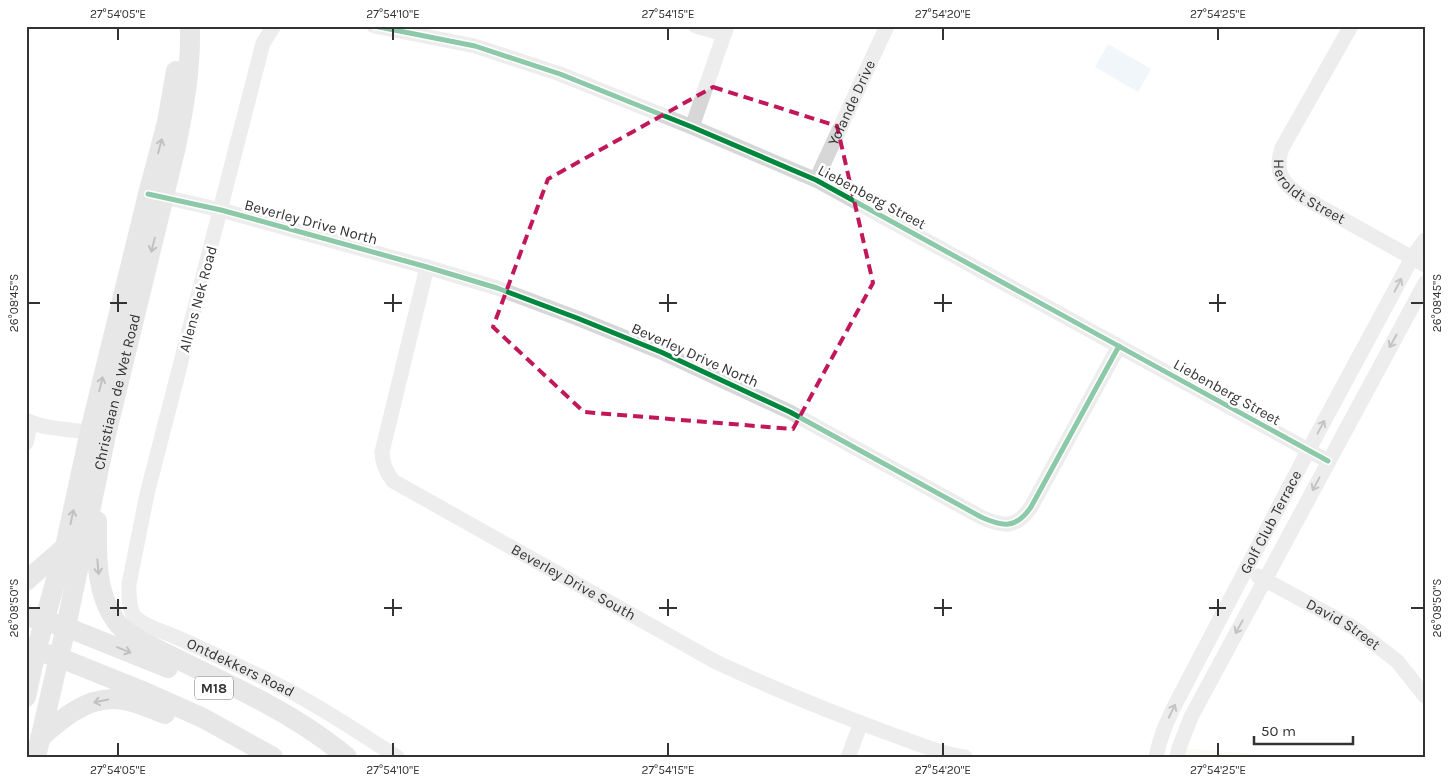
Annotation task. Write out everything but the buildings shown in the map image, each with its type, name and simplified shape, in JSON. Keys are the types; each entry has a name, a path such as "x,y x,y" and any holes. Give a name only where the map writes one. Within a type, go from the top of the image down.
{"main road":[{"name":"Christiaan de Wet Road","path":"156,195 176,73 178,26"},
{"name":"Christiaan de Wet Road","path":"26,698 35,618 65,547 98,433 156,195 185,105 191,52 190,26"},
{"name":"Christiaan de Wet Road","path":"38,747 66,627 96,484 98,433"},
{"path":"96,484 97,565 101,590 108,609 116,622 145,643 253,697 307,727 345,757"},
{"path":"26,581 65,547"},
{"name":"Ontdekkers Road","path":"35,618 66,627 178,672 231,696 345,757"},
{"name":"M18","path":"31,650 58,657 140,690 203,718 273,757"},
{"path":"38,747 61,719 74,711 98,701 113,699 127,701 231,734"}],"street":[{"name":"Allens Nek Road","path":"134,555 146,494 264,43 274,26"},
{"name":"Liebenberg Street","path":"374,26 475,46 560,74 692,127 816,180 1328,461"},
{"path":"692,127 726,30 696,26"},
{"name":"Yolande Drive","path":"816,180 887,26"},
{"name":"Heroldt Street","path":"1351,26 1282,148 1279,157 1280,172 1283,181 1289,188 1301,196 1419,262"},
{"name":"Beverley Drive North","path":"156,195 221,210 427,266 497,288 661,352 790,412 980,517 999,524 1017,522 1027,514 1119,346"},
{"name":"Golf Club Terrace","path":"1156,757 1159,741 1166,722 1308,451 1419,262 1425,240"},
{"name":"Beverley Drive South","path":"427,266 382,452 387,473 394,481 716,662 770,687 861,723 924,746 965,757"},
{"name":"Golf Club Terrace","path":"1177,757 1191,717 1425,283"},
{"path":"26,443 29,421 68,430 98,433"},
{"name":"Ontdekkers Road","path":"134,555 128,584 128,598 133,615 138,620 284,688 397,757"},
{"name":"David Street","path":"1247,570 1354,628 1397,661 1425,696"},
{"path":"848,757 861,723"}],"highlighted area":[{"path":"713,87 837,126 873,283 793,429 584,412 493,327 548,179"}],"shaded area":[{"path":"1108,44 1151,69 1138,92 1095,67"},
{"path":"1179,748 1294,757 1177,757"}],"cycle path":[{"path":"374,26 475,46 560,74 692,127 816,180 1328,461"},
{"path":"148,194 221,210 427,267 497,288 577,318 661,352 790,412 981,517 996,523 1009,524 1014,522 1020,519 1031,507 1119,346"}]}
